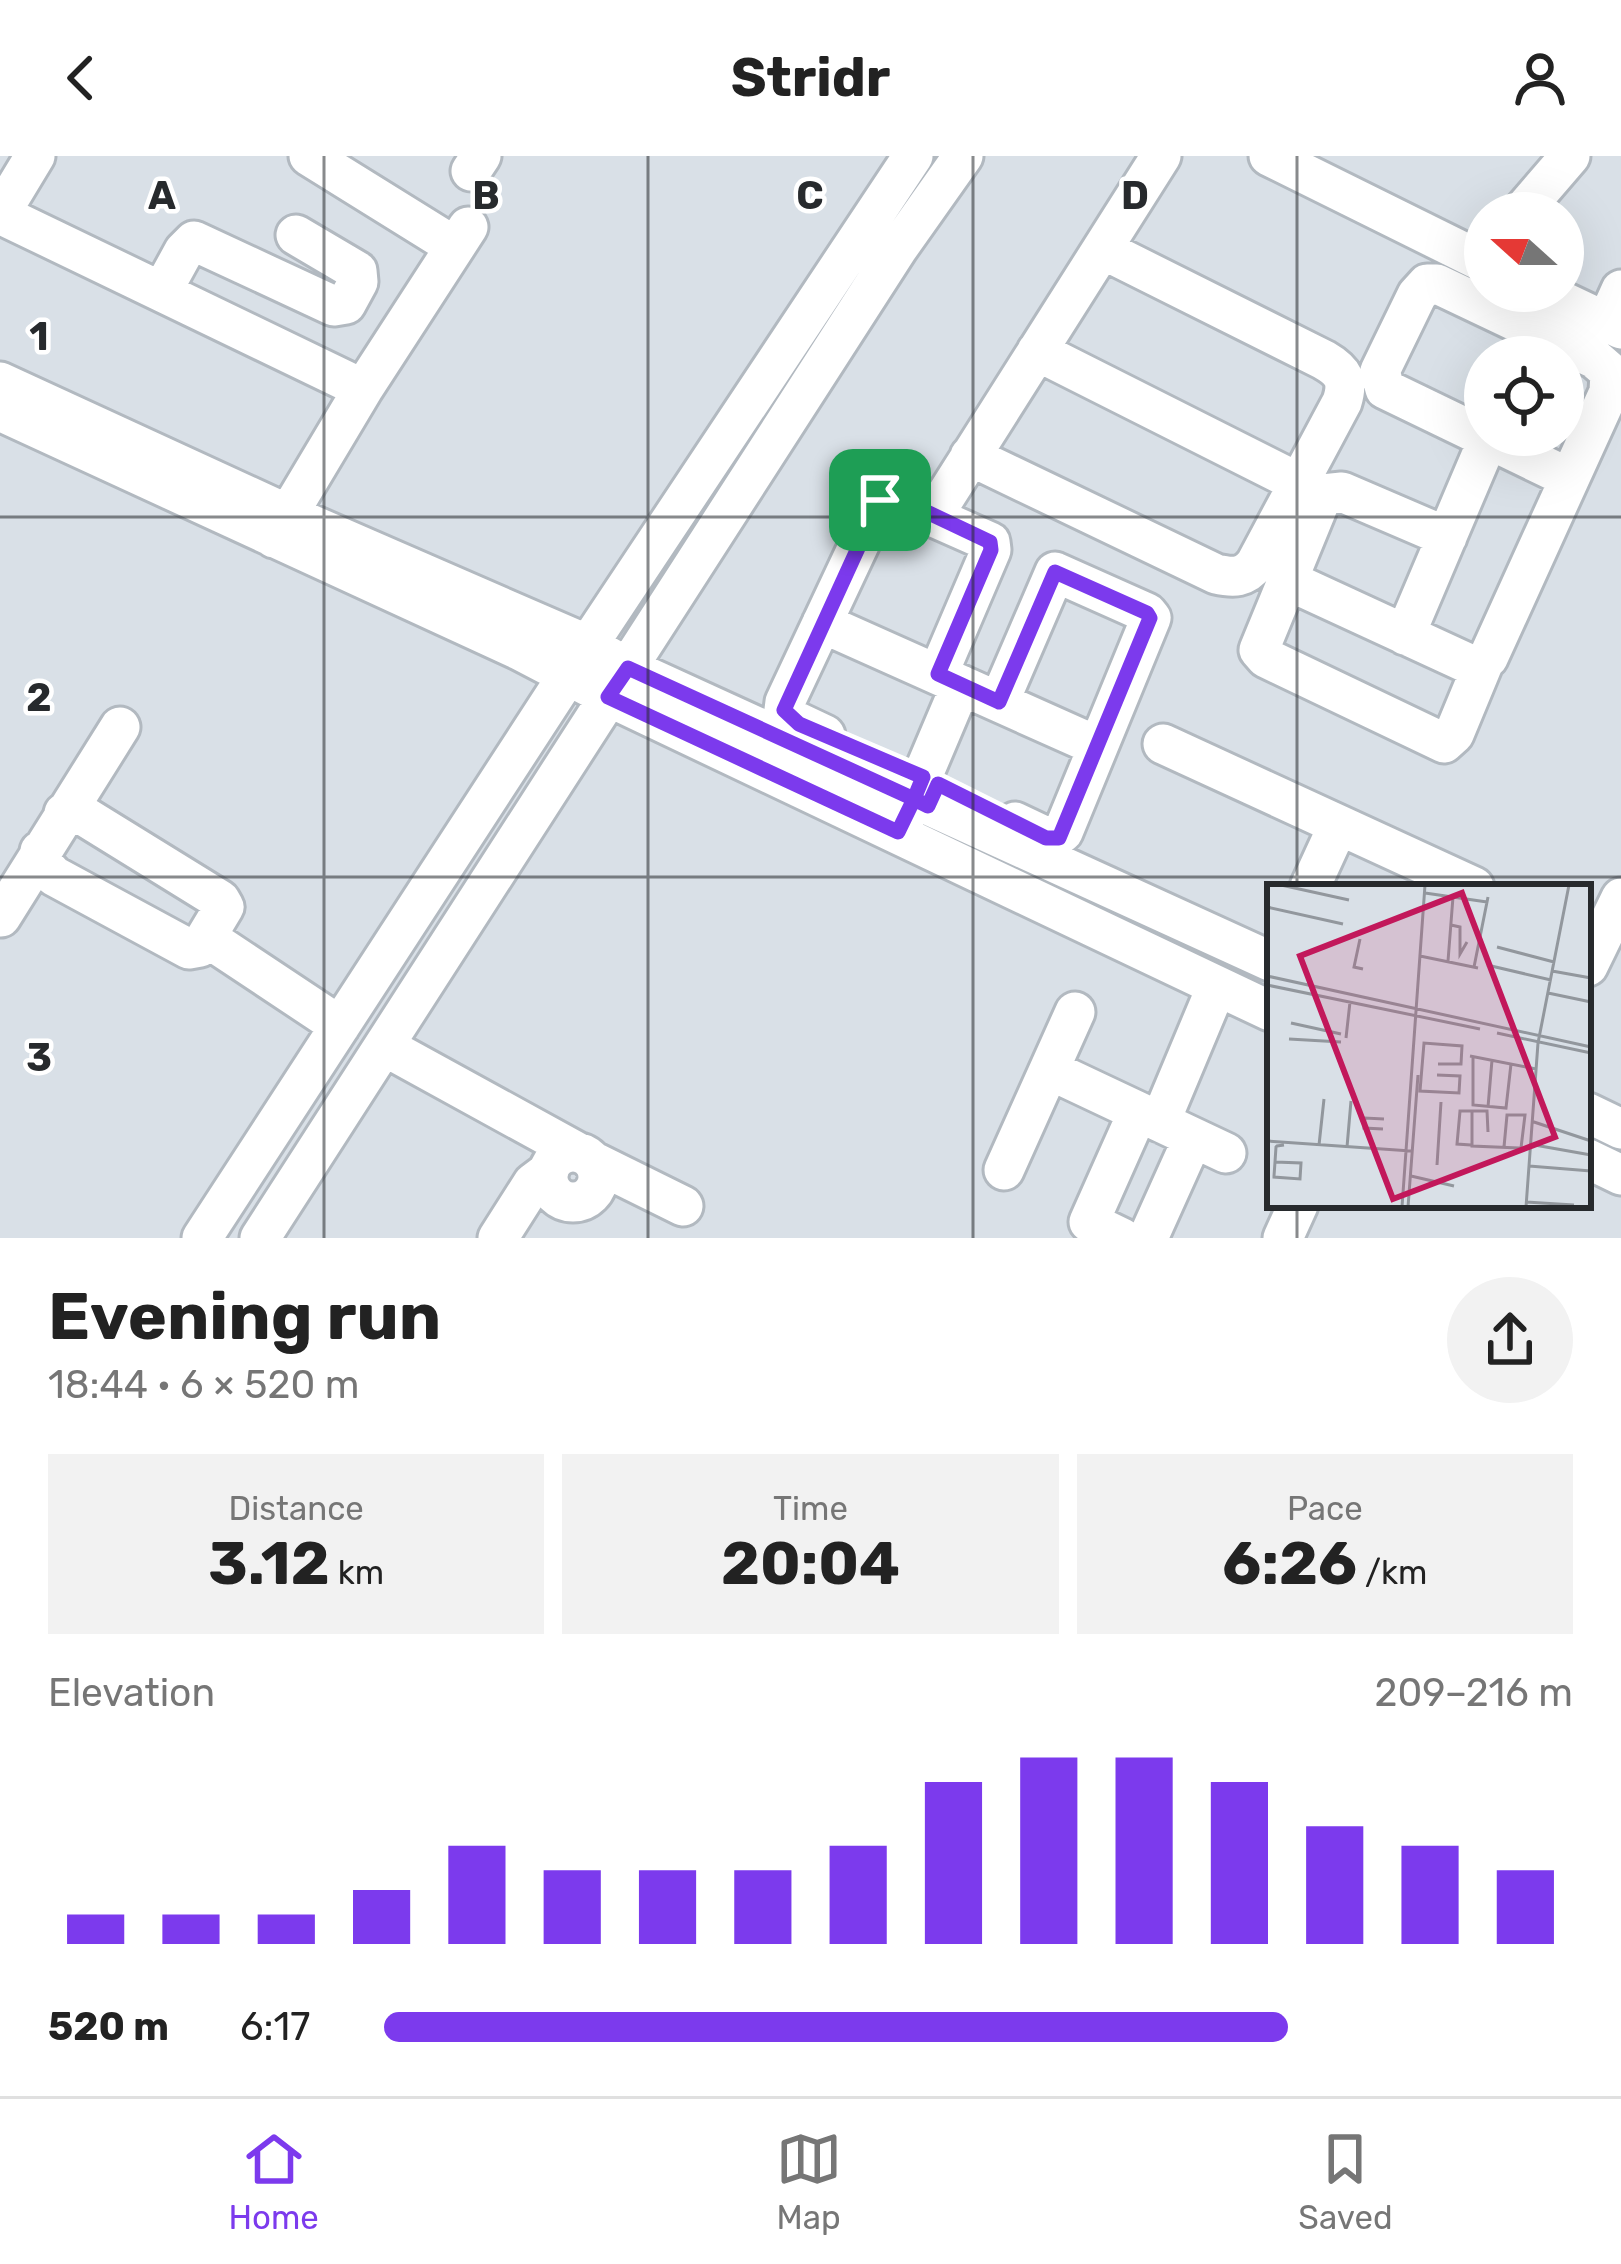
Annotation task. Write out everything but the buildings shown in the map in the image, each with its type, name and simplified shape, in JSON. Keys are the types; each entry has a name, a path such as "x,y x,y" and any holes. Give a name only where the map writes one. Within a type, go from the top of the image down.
{"street":[{"path":"34,156 0,214 363,389"},
{"path":"280,527 461,237 309,156"},
{"path":"202,1238 913,156"},
{"path":"260,1238 860,305 963,156"},
{"path":"945,497 1161,156"},
{"path":"1269,156 1464,250"},
{"path":"1539,192 1570,156"},
{"path":"162,292 184,250 194,241 334,306 346,304 358,282 357,271 296,235"},
{"path":"970,456 1228,577 1248,573 1256,563 1342,402 1345,378 1339,369 1102,249"},
{"path":"1447,536 1332,491 1320,500 1261,654 1448,742 1609,392 1610,372 1537,319 1427,284 1380,371 1385,389 1395,396 1464,426"},
{"path":"1537,319 1616,314"},
{"path":"1037,351 1299,483"},
{"path":"0,382 280,527"},
{"path":"0,411 280,527 578,660 618,683 920,800 1267,961"},
{"path":"1406,635 1481,456"},
{"path":"1526,456 1569,478"},
{"path":"967,692 990,542 893,496 880,500 785,702 789,718 1217,986 1267,1011"},
{"path":"1061,573 1147,613 1150,618 1063,832 1053,840 920,800 967,692 1052,574 1061,573"},
{"path":"1287,580 1467,663 1483,664"},
{"path":"822,623 967,692 1097,746"},
{"path":"1,917 120,727"},
{"path":"1163,744 1467,884"},
{"path":"40,851 39,860 54,876 189,949 200,947 223,911 223,903 84,816 64,813"},
{"path":"1311,884 1338,826"},
{"path":"1591,960 1621,898"},
{"path":"206,937 340,1026"},
{"path":"1148,1238 1217,986"},
{"path":"1004,1170 1075,1012"},
{"path":"384,1046 578,1169 682,1206"},
{"path":"1050,1070 1179,1132"},
{"path":"1122,1238 1089,1222 1179,1132"},
{"path":"1591,1161 1621,1175"},
{"path":"498,1238 533,1183 578,1169"},
{"path":"578,1169 589,1214 578,1238"},
{"path":"1283,1238 1297,1208"}],"route":[{"path":"880,500 784,710 799,724 923,777 914,799 628,668 608,697 898,832 914,799 928,806 938,784 1046,838 1059,838 1150,618 1055,572 999,702 938,674 991,550 990,542 893,496 880,500"}]}
